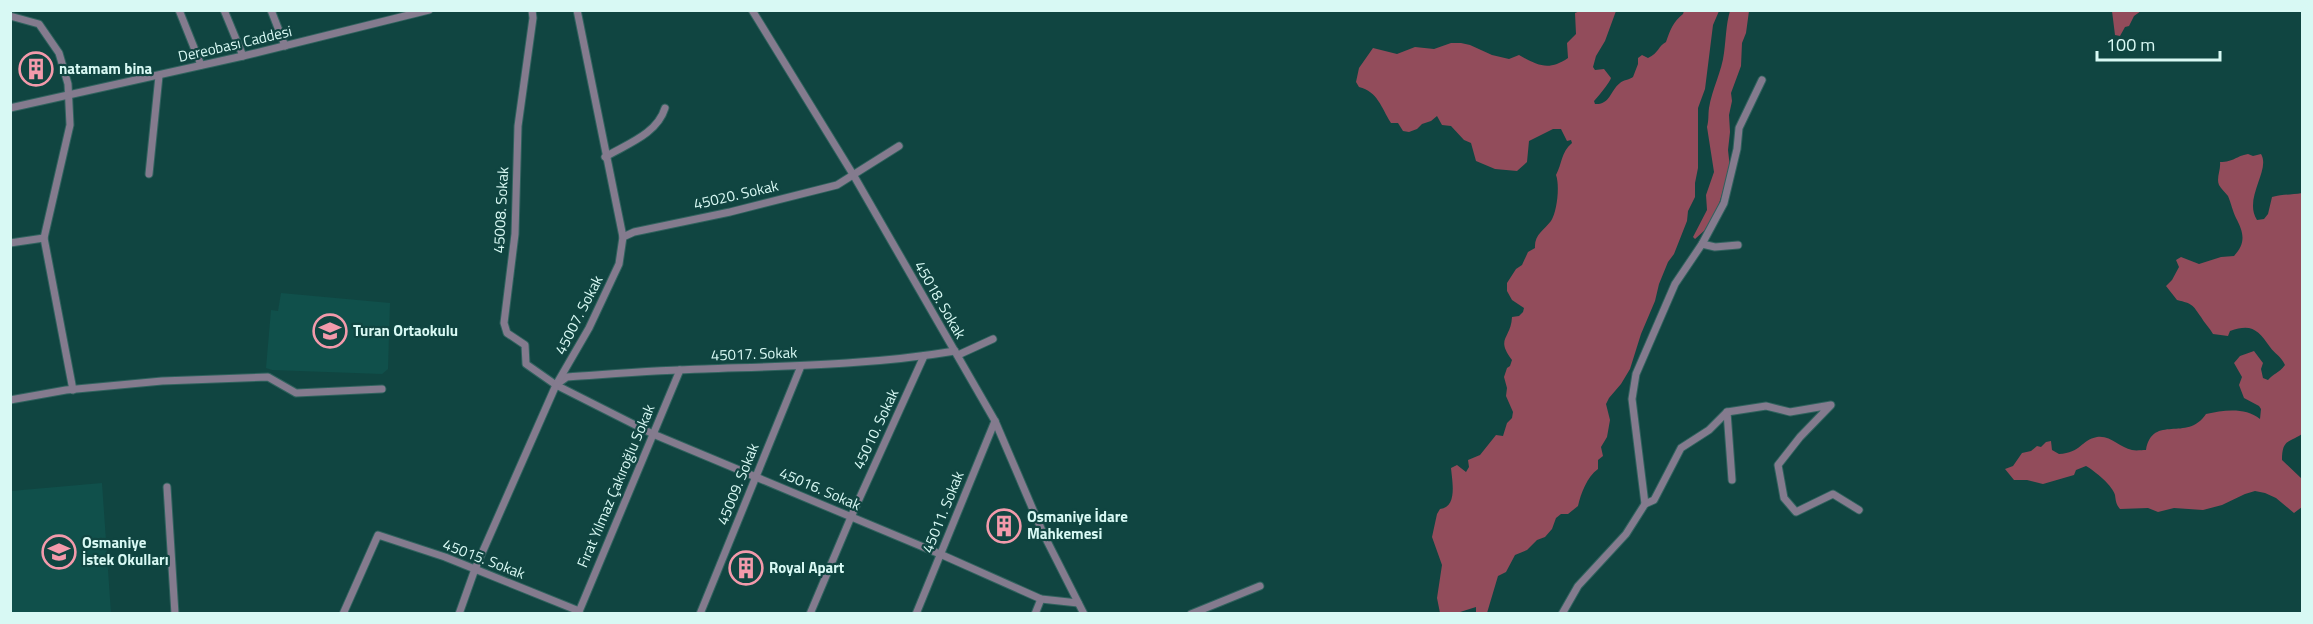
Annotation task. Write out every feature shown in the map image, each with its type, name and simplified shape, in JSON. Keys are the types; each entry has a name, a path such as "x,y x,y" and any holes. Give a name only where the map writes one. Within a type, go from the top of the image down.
{"street":[{"path":"179,10 201,65"},
{"path":"224,10 243,56"},
{"path":"271,10 285,46"},
{"name":"Dereobası Caddesi","path":"10,108 159,76 429,10"},
{"name":"45008. Sokak","path":"532,10 533,18 518,126 515,234 504,323 507,333 525,345 526,364 556,385"},
{"name":"45007. Sokak","path":"459,614 475,569 556,385 589,328 619,264 622,237 576,10"},
{"name":"45018. Sokak","path":"752,10 854,176 995,421 1043,533 1084,614"},
{"path":"10,16 39,24 59,53 68,84 70,126 44,238 74,390"},
{"path":"149,174 159,76"},
{"path":"1645,504 1632,399 1636,374 1675,284 1702,244 1724,203 1737,149 1739,128 1762,80"},
{"path":"605,157 648,133 661,120 665,108"},
{"name":"45020. Sokak","path":"622,237 634,232 730,212 837,185 899,146"},
{"path":"10,243 44,238"},
{"path":"1702,244 1715,247 1738,245"},
{"name":"45017. Sokak","path":"556,385 567,377 801,366 956,353 993,339"},
{"name":"45010. Sokak","path":"810,614 924,356"},
{"name":"45009. Sokak","path":"700,614 801,366"},
{"name":"Fırat Yılmaz Çakıroğlu Sokak","path":"578,612 680,370"},
{"path":"10,400 74,390 162,381 268,377 296,393 382,389"},
{"name":"45016. Sokak","path":"556,385 653,434 940,554 1041,599 1078,603"},
{"path":"1562,614 1578,586 1626,534 1645,504 1654,500 1681,447 1709,430 1727,412 1766,406 1790,412 1832,405 1800,437 1778,465 1784,498 1796,512 1833,494 1859,510"},
{"path":"1727,412 1732,480"},
{"name":"45011. Sokak","path":"916,614 995,421"},
{"path":"167,487 175,614"},
{"name":"45015. Sokak","path":"343,614 378,535 475,569 578,612"},
{"path":"1191,614 1260,586"},
{"path":"1035,614 1041,599"}],"shaded area":[{"path":"2112,10 2141,11 2134,16 2120,36 2115,35"},
{"path":"1616,11 1593,67 1595,70 1604,69 1611,78 1594,101 1595,104 1600,104 1607,100 1620,83 1633,77 1638,58 1642,55 1648,58 1666,42 1672,26 1684,11 1719,11 1713,25 1705,89 1698,108 1698,168 1695,197 1674,254 1659,284 1630,369 1606,404 1610,420 1607,437 1601,447 1603,456 1598,460 1598,469 1585,486 1578,506 1568,514 1561,514 1556,518 1552,529 1545,537 1537,540 1527,550 1515,555 1506,572 1498,576 1487,613 1476,613 1476,607 1460,612 1440,613 1437,598 1442,565 1432,537 1437,514 1452,498 1451,468 1457,465 1466,472 1469,467 1468,460 1480,455 1496,435 1503,436 1507,423 1512,418 1513,412 1506,396 1507,388 1504,377 1512,360 1504,343 1512,317 1519,316 1524,308 1512,300 1507,291 1507,283 1516,269 1522,265 1528,252 1535,248 1538,236 1553,217 1558,192 1556,175 1564,154 1572,143 1571,140 1567,141 1561,129 1553,129 1529,141 1527,162 1517,171 1495,169 1476,161 1471,143 1464,140 1451,126 1442,125 1437,116 1409,132 1403,131 1398,123 1391,123 1375,96 1359,87 1356,82 1359,68 1373,48 1397,54 1415,47 1434,49 1451,43 1470,45 1492,55 1509,59 1519,55 1544,66 1555,65 1568,58 1567,43 1576,34 1575,13"},
{"path":"1730,11 1749,11 1742,43 1741,66 1731,93 1728,150 1730,168 1718,207 1705,230 1695,239 1693,237 1707,210 1706,195 1714,172 1707,127 1710,101 1723,60"},
{"path":"2248,154 2253,156 2261,154 2263,161 2253,203 2257,220 2264,219 2268,214 2272,197 2302,193 2302,434 2285,445 2282,460 2302,479 2302,507 2294,513 2276,498 2255,491 2222,505 2203,510 2174,508 2158,512 2148,508 2120,509 2111,487 2086,466 2076,470 2074,475 2043,484 2014,480 2005,469 2013,466 2022,453 2031,451 2037,446 2041,447 2046,442 2051,441 2052,450 2059,454 2072,451 2097,437 2107,438 2132,450 2146,450 2150,439 2156,433 2190,427 2206,414 2241,411 2260,419 2259,406 2244,398 2239,385 2242,377 2234,363 2240,356 2254,351 2263,363 2261,369 2263,378 2268,380 2285,365 2282,359 2258,332 2249,328 2230,331 2228,336 2213,334 2194,307 2177,300 2166,286 2179,267 2176,260 2181,257 2199,264 2221,257 2234,256 2238,251 2242,242 2241,228 2228,196 2219,185 2218,177 2220,162"},
{"name":"Turan Ortaokulu","path":"281,293 390,303 388,369 382,374 266,368 271,310 278,311"},
{"name":"Osmaniye İstek Okulları","path":"102,483 111,613 11,613 11,491"}],"place":[{"name":"natamam bina","path":"36,69"},
{"name":"Turan Ortaokulu","path":"330,331"},
{"name":"Osmaniye İdare Mahkemesi","path":"1004,526"},
{"name":"Osmaniye İstek Okulları","path":"59,552"},
{"name":"Royal Apart","path":"746,568"}]}
